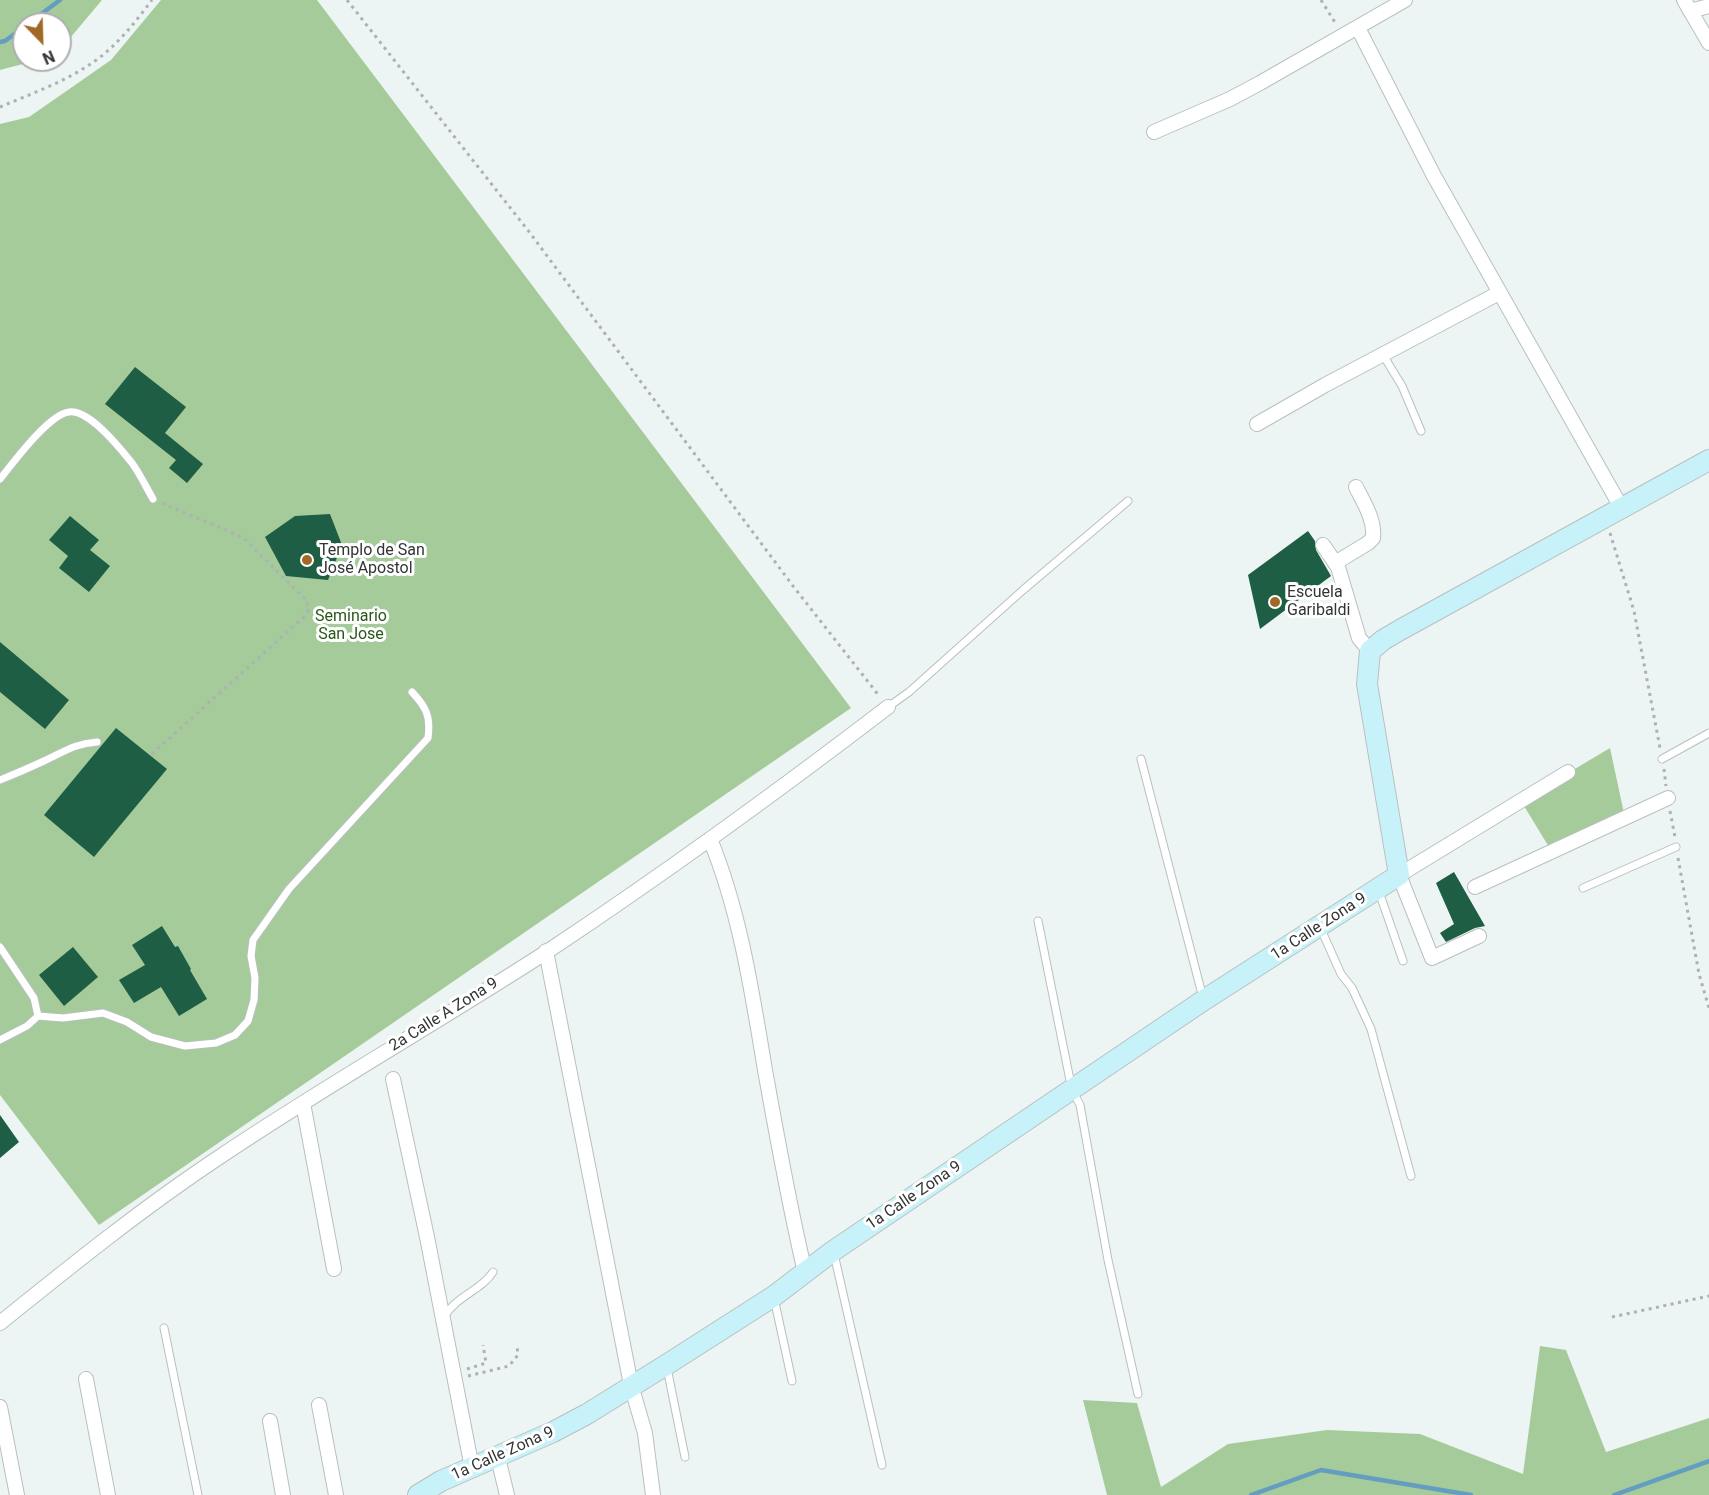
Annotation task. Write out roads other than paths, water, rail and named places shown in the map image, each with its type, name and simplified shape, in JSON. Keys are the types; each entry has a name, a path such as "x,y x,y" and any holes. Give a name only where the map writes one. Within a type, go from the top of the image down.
{"street":[{"path":"1154,132 1230,99 1405,0"},
{"path":"1687,5 1709,6"},
{"path":"1687,5 1709,43"},
{"path":"1358,28 1434,176 1621,507"},
{"path":"1257,424 1499,293"},
{"path":"1479,936 1432,958 1399,875 1367,684 1370,651 1400,630 1709,460"},
{"path":"1335,562 1368,543 1373,537 1370,516 1356,488"},
{"path":"1323,545 1341,573 1359,638 1370,651"},
{"name":"2a Calle A Zona 9","path":"0,1323 101,1241 220,1157 546,951 789,783 888,707"},
{"path":"1399,875 1568,772"},
{"path":"1475,887 1668,798"},
{"path":"710,839 727,884 743,950 792,1221 805,1272"},
{"name":"1a Calle Zona 9","path":"418,1495 441,1481 498,1458 570,1423 666,1365 774,1296 833,1251 1204,1000 1399,875"},
{"path":"546,951 631,1386 645,1432 653,1495"},
{"path":"393,1079 472,1468"},
{"path":"303,1103 334,1269"},
{"path":"86,1379 108,1495"},
{"path":"318,1405 336,1495"},
{"path":"0,1407 17,1495"},
{"path":"270,1421 283,1495"},
{"path":"498,1458 507,1495"}],"lane":[{"path":"1383,355 1402,386 1421,431"},
{"path":"0,479 40,432 68,411 82,413 96,423 133,464 153,499"},
{"path":"888,707 909,692 1023,590 1128,501"},
{"path":"0,1040 27,1026 38,1016 63,1018 104,1013 127,1022 151,1037 185,1046 216,1043 235,1035 248,1021 254,1000 255,978 251,956 253,940 289,889 428,738 430,726 425,706 412,692"},
{"path":"1662,759 1709,733"},
{"path":"0,780 67,748 81,743 96,742"},
{"path":"1141,759 1204,1000"},
{"path":"1582,888 1676,846"},
{"path":"1378,888 1403,961"},
{"path":"1038,921 1072,1090 1080,1105 1108,1260 1138,1394"},
{"path":"1320,926 1341,974 1352,988 1371,1029 1411,1176"},
{"path":"0,947 34,998 38,1016"},
{"path":"833,1251 882,1465"},
{"path":"443,1319 448,1309 490,1277 493,1272"},
{"path":"774,1296 792,1381"},
{"path":"164,1328 198,1495"},
{"path":"666,1365 685,1457"}],"waterway":[{"path":"44,12 60,0"},
{"path":"0,42 12,36"},
{"path":"1614,1495 1709,1461"},
{"path":"1251,1495 1321,1470 1471,1495"}],"place":[{"name":"Templo de San José Apostol","path":"307,560"},
{"name":"Escuela Garibaldi","path":"1275,602"}],"park label":[{"name":"Seminario San Jose","path":"351,626"}]}
